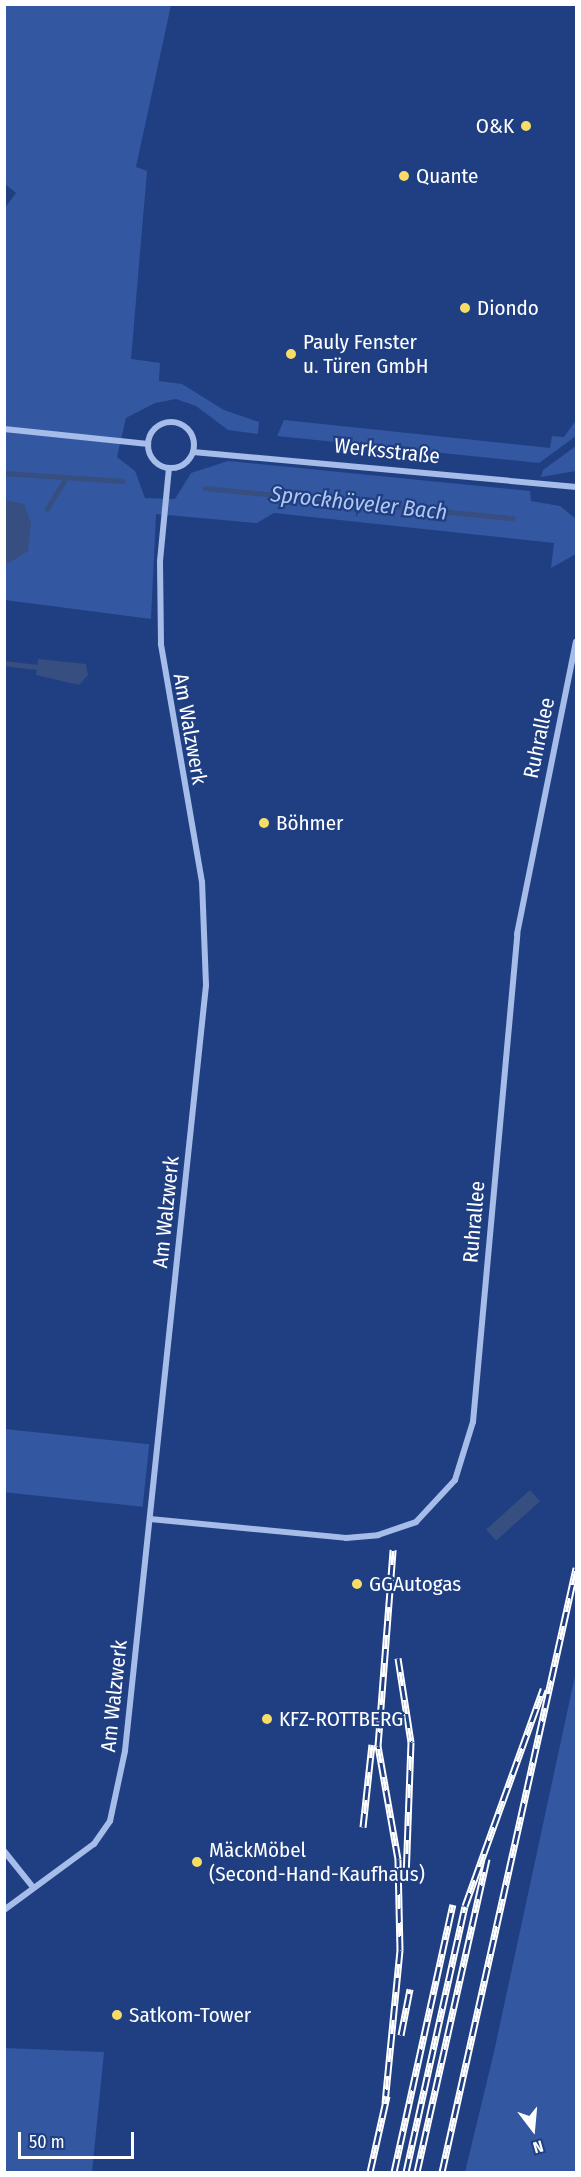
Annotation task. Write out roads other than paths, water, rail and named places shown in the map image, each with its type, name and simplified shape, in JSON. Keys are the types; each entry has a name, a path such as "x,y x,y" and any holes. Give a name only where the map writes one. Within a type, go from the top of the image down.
{"street":[{"path":"175,422 193,436 193,452 184,464 169,468 154,460 148,444 154,429 175,422"},
{"path":"4,429 148,444"},
{"name":"Werksstraße","path":"193,452 576,487"},
{"name":"Am Walzwerk","path":"4,1910 32,1886 94,1844 116,1803 150,1519 206,985 202,882 161,644 160,561 169,468"},
{"name":"Ruhrallee","path":"150,1519 346,1538 378,1535 416,1522 456,1480 473,1422 517,934 576,642"},
{"path":"4,1851 32,1886"}],"waterway":[{"name":"Sprockhöveler Bach","path":"4,473 123,481"},
{"path":"47,509 66,477"},
{"name":"Sprockhöveler Bach","path":"205,488 513,518"},
{"path":"4,663 37,667"}],"railway":[{"path":"385,2103 400,1950 398,1859 378,1746 393,1550"},
{"path":"442,2172 576,1568"},
{"path":"398,1658 411,1742 406,1878"},
{"path":"406,2172 465,1906 543,1689"},
{"path":"363,1827 372,1744"},
{"path":"417,2172 487,1859"},
{"path":"394,2172 453,1904"},
{"path":"401,2035 410,1989"},
{"path":"370,2172 387,2096"}],"place":[{"name":"O&K","path":"526,126"},
{"name":"Quante","path":"404,176"},
{"name":"Diondo","path":"465,308"},
{"name":"Pauly Fenster u. Türen GmbH","path":"291,354"},
{"name":"Böhmer","path":"264,823"},
{"name":"GGAutogas","path":"357,1584"},
{"name":"KFZ-ROTTBERG","path":"267,1719"},
{"name":"MäckMöbel (Second-Hand-Kaufhaus)","path":"197,1862"},
{"name":"Satkom-Tower","path":"117,2015"}]}
